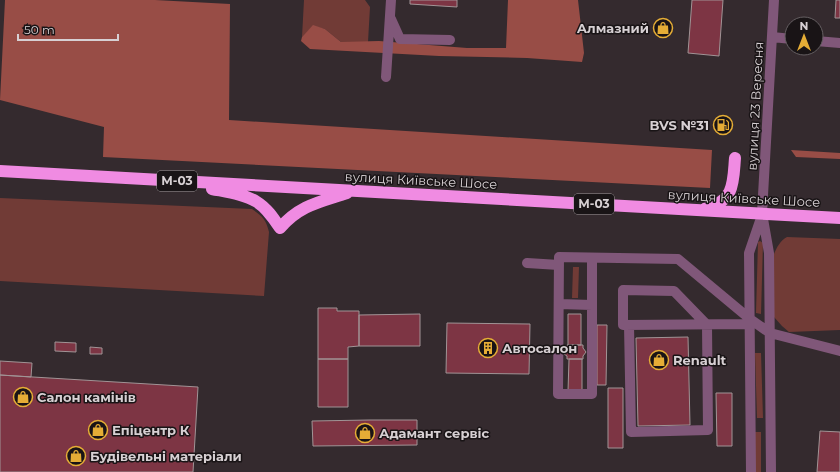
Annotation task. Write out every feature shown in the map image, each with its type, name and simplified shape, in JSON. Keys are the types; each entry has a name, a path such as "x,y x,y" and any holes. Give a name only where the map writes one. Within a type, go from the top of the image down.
{"highway":[{"path":"697,209 715,206 732,190 735,158"},
{"name":"вулиця Київське Шосе","path":"0,171 840,218"},
{"path":"174,181 233,193 257,202 267,211 280,228 289,217 305,207 354,191"}],"street":[{"path":"386,77 391,0"},
{"name":"вулиця 23 Вересня","path":"762,213 774,0"},
{"path":"390,17 400,39 450,40"},
{"path":"772,37 784,38"},
{"path":"824,42 840,43"},
{"path":"751,472 749,253 762,213"},
{"path":"762,213 769,253 771,472"},
{"path":"592,258 592,394 558,394 559,257 678,259 750,321 770,333 840,351"},
{"path":"527,263 559,265"},
{"path":"629,326 631,432 708,430 707,325 674,291 623,290 623,326 707,325 750,321"},
{"path":"559,304 592,305"}],"shaded area":[{"path":"5,0 155,0 230,4 229,120 712,150 710,188 103,157 104,127 0,100"},
{"path":"304,0 365,0 370,7 368,42 341,42 325,29 313,26 302,37"},
{"path":"508,0 578,0 584,53 582,62 527,58 439,56 310,49 301,41 302,37 313,25 325,29 341,42 379,41 467,48 506,48"},
{"path":"791,150 840,153 840,159 796,157"},
{"path":"0,198 252,209 263,218 269,232 264,296 0,281"},
{"path":"787,237 840,239 840,330 789,332 774,317 774,254 782,240"},
{"path":"760,241 763,243 761,314 756,313 758,242"},
{"path":"573,267 579,267 578,298 572,298"},
{"path":"755,353 761,353 763,418 757,418"},
{"path":"755,432 761,432 761,472 755,472"}],"building":[{"path":"410,0 457,0 457,7 410,4"},
{"path":"692,0 723,0 719,56 688,53"},
{"path":"836,0 840,0 840,18 835,18"},
{"path":"318,308 337,308 337,311 359,311 359,346 348,347 348,359 318,359"},
{"path":"420,314 420,346 359,346 359,315"},
{"path":"568,314 581,314 581,345 568,345"},
{"name":"Автосалон","path":"447,323 530,324 529,374 446,373"},
{"path":"597,325 607,325 606,385 597,385"},
{"path":"688,337 690,425 638,426 636,338"},
{"path":"55,342 76,343 76,352 55,351"},
{"path":"567,345 583,345 586,352 583,359 567,359 567,356 563,352 564,349 567,348"},
{"path":"90,347 102,348 102,354 90,354"},
{"path":"318,359 348,359 348,407 318,407"},
{"path":"569,359 582,359 582,391 568,391"},
{"path":"0,361 32,363 31,377 0,375"},
{"name":"Епіцентр К","path":"0,375 198,387 193,472 0,472"},
{"path":"608,388 623,388 623,448 608,448"},
{"path":"716,393 732,393 732,446 717,446"},
{"name":"Адамант сервіс","path":"417,420 417,445 313,446 312,421"},
{"path":"820,431 840,432 840,472 817,472"}],"place":[{"name":"Алмазний","path":"663,28"},
{"name":"BVS №31","path":"723,125"},
{"name":"Автосалон","path":"488,348"},
{"name":"Renault","path":"659,360"},
{"name":"Салон камінів","path":"23,397"},
{"name":"Епіцентр К","path":"98,430"},
{"name":"Адамант сервіс","path":"365,433"},
{"name":"Будівельні матеріали","path":"76,456"}]}
